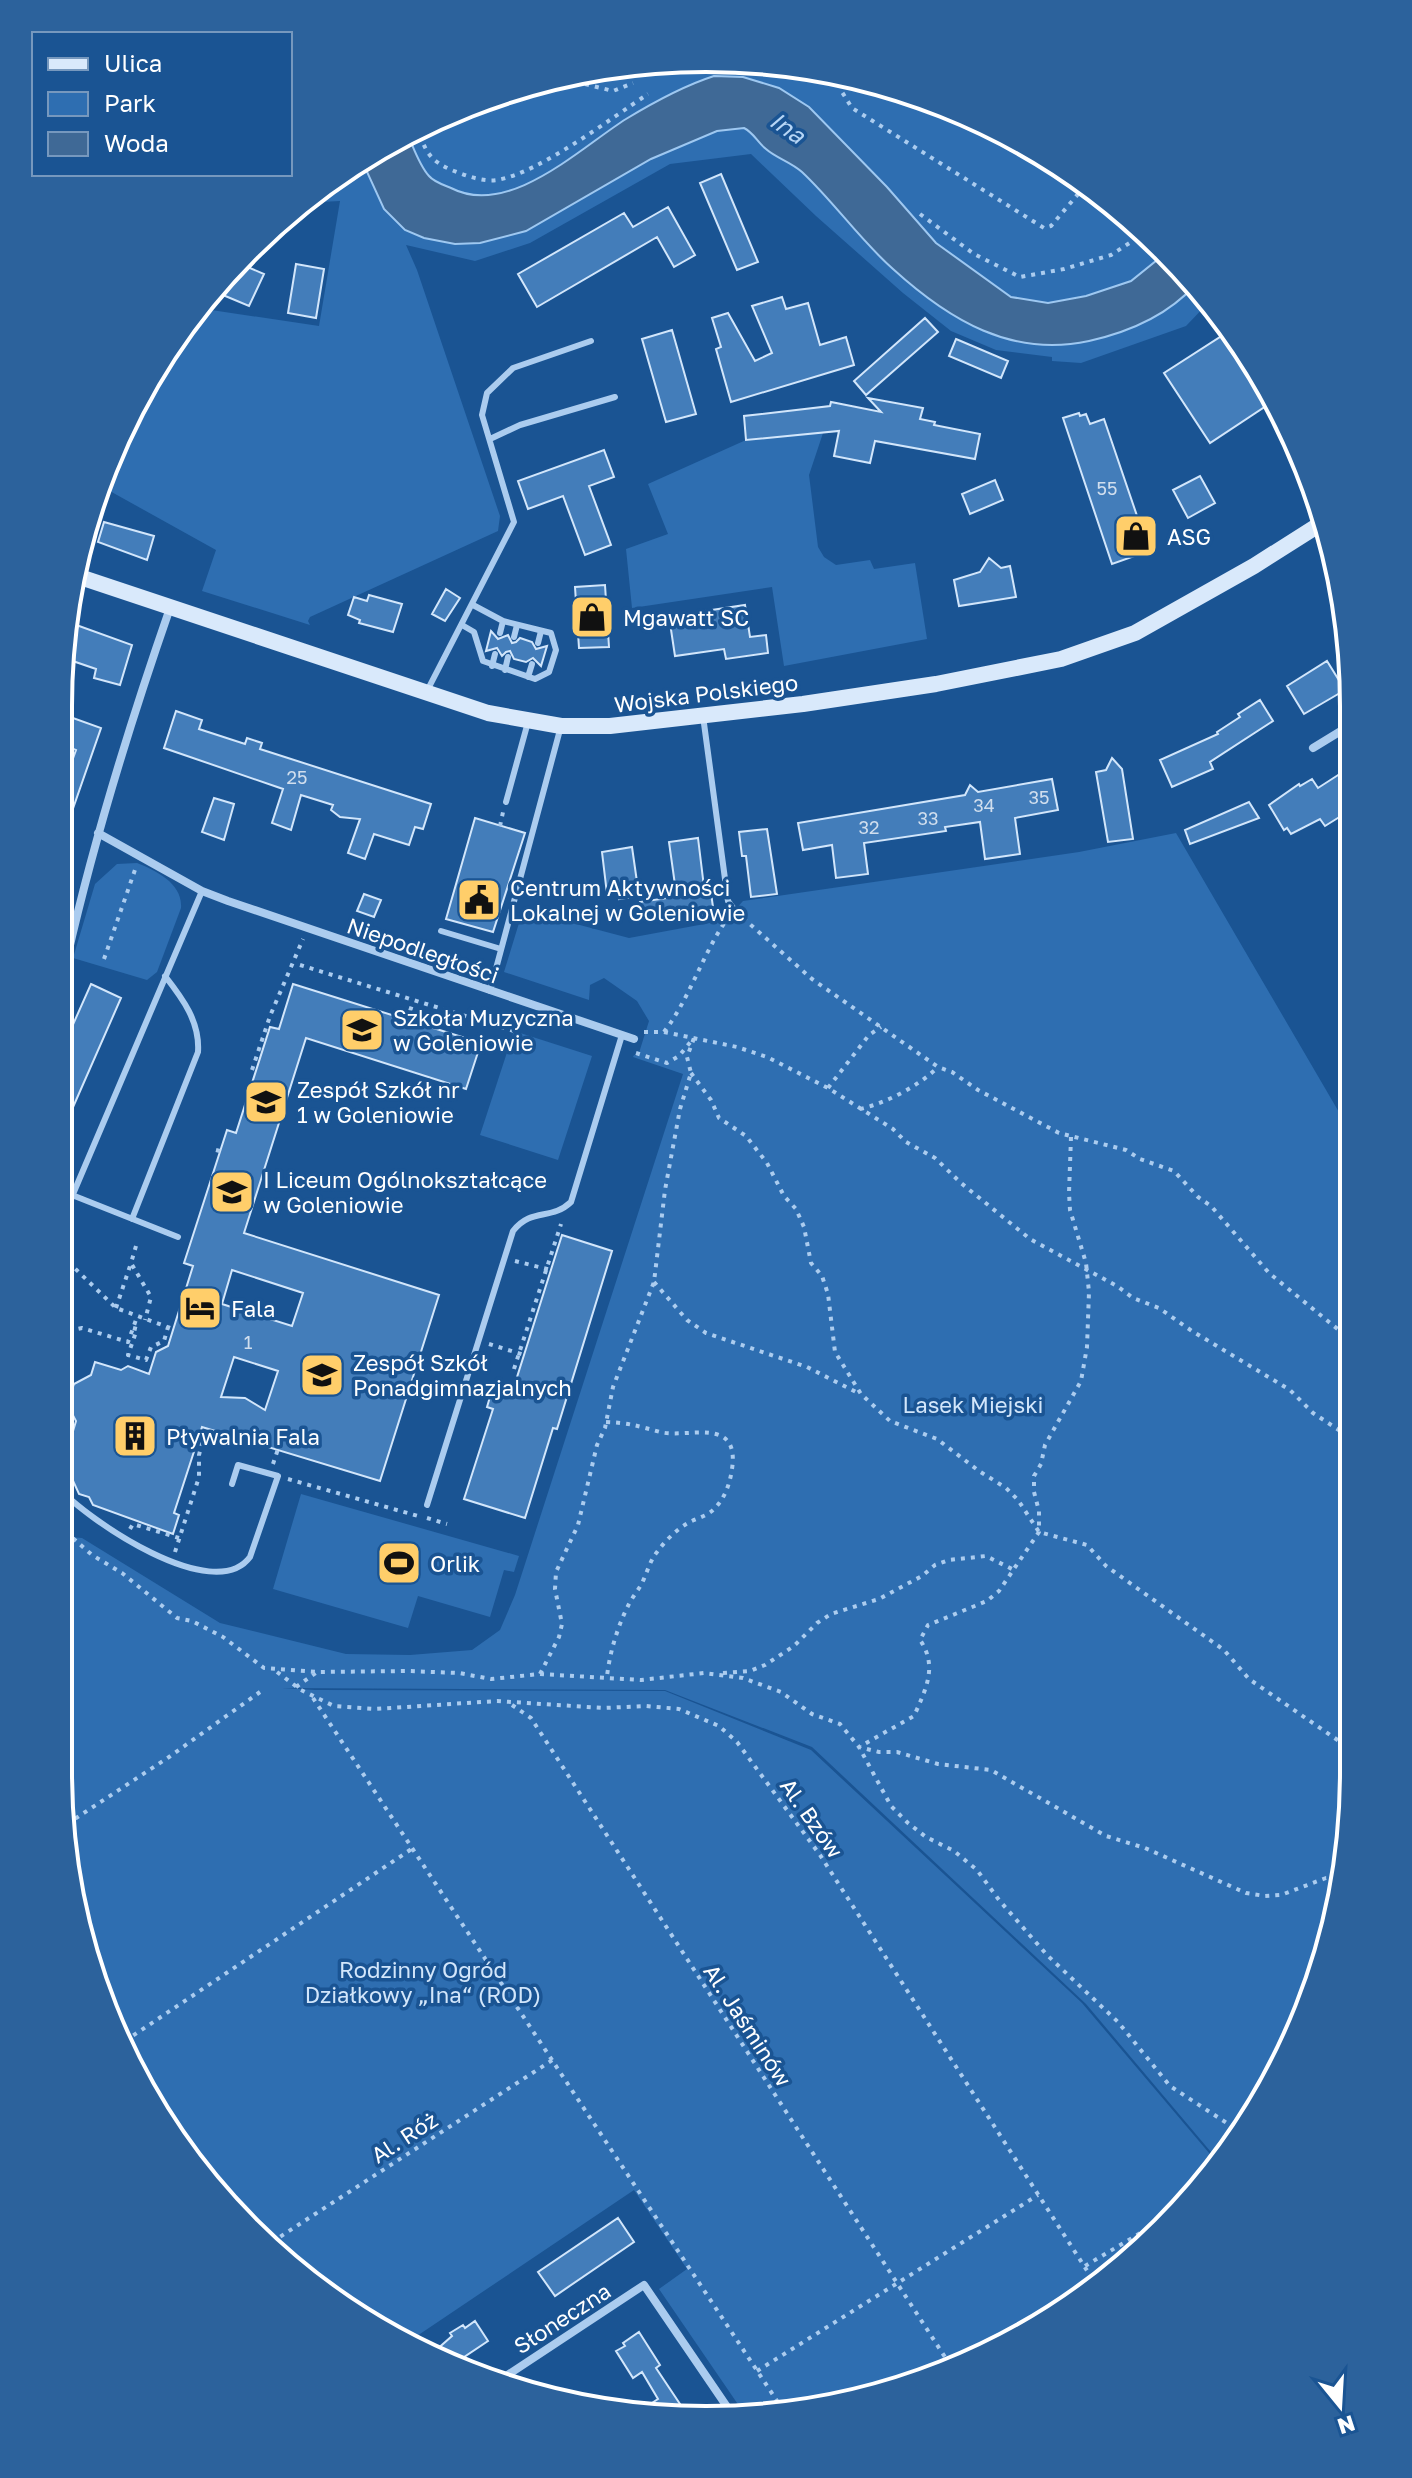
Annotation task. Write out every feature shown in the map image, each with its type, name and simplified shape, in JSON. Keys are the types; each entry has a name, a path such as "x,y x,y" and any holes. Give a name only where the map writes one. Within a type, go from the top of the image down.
{"street":[{"name":"Wojska Polskiego","path":"85,579 425,694 528,722 610,726 936,684 1061,659 1135,633 1254,566 1314,528"},
{"path":"72,938 113,777 170,608"},
{"path":"1313,748 1340,732"},
{"name":"Niepodległości","path":"98,833 202,891 307,930 634,1039"},
{"name":"Słoneczna","path":"509,2374 644,2285 726,2406"}],"lane":[{"path":"425,694 514,522 482,415 487,393 513,368 591,341"},
{"path":"490,439 520,425 615,397"},
{"path":"462,625 474,632 483,661 492,666 535,679 549,672 556,650 551,633 503,621 473,605"},
{"path":"500,633 503,621"},
{"path":"514,637 517,625"},
{"path":"538,643 541,631"},
{"path":"492,666 495,654"},
{"path":"505,670 508,657"},
{"path":"528,677 532,664"},
{"path":"703,716 728,901 734,909"},
{"path":"506,802 528,722"},
{"path":"490,991 561,726"},
{"path":"178,1237 72,1195 202,891"},
{"path":"441,931 501,949"},
{"path":"132,1219 198,1052 196,1025 165,976"},
{"path":"427,1505 513,1231 522,1220 562,1210 571,1202 622,1035"},
{"path":"72,1501 144,1549 180,1565 228,1572 244,1566 250,1557 278,1476 238,1465 232,1484"}],"path":[{"path":"583,84 613,91 633,83"},
{"path":"840,87 852,108 1044,228 1051,226 1079,193"},
{"path":"421,140 424,149 438,164 468,177 495,180 524,171 547,159 648,94"},
{"path":"920,214 974,254 1020,277 1064,269 1111,255 1135,240"},
{"path":"104,959 139,857"},
{"path":"664,1032 710,944 734,909 757,933 812,979 938,1067 1071,1137 1126,1150 1140,1159 1174,1171 1211,1206 1269,1273 1340,1331"},
{"path":"252,1070 270,1016 307,930"},
{"path":"300,965 514,1031"},
{"path":"407,1020 412,1005"},
{"path":"828,1088 869,1035 881,1027"},
{"path":"647,1030 737,1047 767,1057 828,1088 893,1129 906,1142 935,1158 1015,1229 1179,1320 1290,1390 1313,1413 1340,1431"},
{"path":"634,1039 637,1054 667,1063 679,1056 694,1038"},
{"path":"694,1038 687,1057 691,1073 711,1100 719,1118 746,1136 767,1163 784,1196 796,1209 804,1227 811,1263 822,1276 828,1294 835,1352 861,1394 890,1421 937,1439 1006,1488 1018,1500 1039,1532 1087,1545 1106,1566 1224,1650 1249,1679 1340,1742"},
{"path":"859,1109 877,1105 910,1088 938,1067"},
{"path":"540,1674 559,1637 562,1624 555,1589 556,1572 578,1525 613,1387 654,1282 665,1190 678,1120 691,1073"},
{"path":"859,1747 914,1716 930,1673 930,1654 920,1640 928,1625 987,1601 999,1591 1039,1532 1034,1476 1041,1464 1045,1445 1074,1399 1081,1381 1089,1327 1086,1271 1070,1210 1071,1137"},
{"path":"116,1308 136,1246"},
{"path":"505,1258 551,1270"},
{"path":"131,1263 151,1297 145,1320"},
{"path":"72,1266 116,1308 171,1328 164,1341 151,1347 146,1360 128,1355 137,1329 133,1328"},
{"path":"654,1282 687,1320 706,1333 807,1367 861,1394"},
{"path":"72,1330 82,1328 128,1342 137,1317"},
{"path":"479,1341 524,1355"},
{"path":"606,1422 628,1423 674,1433 706,1431 717,1434 726,1440 733,1462 723,1498 716,1507 685,1524 651,1559 612,1646 607,1676"},
{"path":"177,1545 199,1477 199,1455 206,1428"},
{"path":"278,1476 447,1524"},
{"path":"140,1525 179,1538"},
{"path":"72,1537 177,1618 192,1621 223,1637 264,1668 278,1672 312,1696 778,2402"},
{"path":"719,1674 750,1671 765,1665 787,1652 831,1614 879,1599 922,1576 935,1565 949,1560 986,1556 1012,1569"},
{"path":"264,1668 317,1672 459,1673 491,1679 540,1674 641,1680 704,1673 743,1678 781,1692 812,1714 840,1724 859,1747 891,1806 926,1837 954,1851 977,1870 1047,1955 1118,2022 1170,2086 1232,2126"},
{"path":"296,1687 317,1672"},
{"path":"74,1820 260,1692"},
{"name":"Al. Bzów","path":"312,1696 334,1706 365,1708 480,1701 679,1709 719,1726 737,1742 820,1855 1091,2276"},
{"name":"Al. Jaśminów","path":"510,1704 531,1718 946,2359"},
{"path":"859,1747 897,1752 938,1764 991,1770 1106,1836 1158,1853 1246,1893 1281,1895 1331,1878"},
{"path":"130,2037 413,1848"},
{"name":"Al. Róż","path":"277,2239 554,2059"},
{"path":"757,2371 1038,2195"},
{"path":"1084,2266 1141,2232"}],"green space":[{"path":"665,73 747,73 789,77 830,84 910,106 949,120 1023,157 1092,203 1124,229 1201,310 1186,326 1081,363 1052,361 1052,357 996,350 951,331 903,293 751,154 670,164 530,243 475,261 406,245 500,516 498,531 310,617 310,625 202,591 216,550 110,491 137,426 157,389 211,310 319,326 340,201 322,202 389,157 426,137 463,120 542,94 623,77"},
{"path":"823,433 809,475 818,547 824,557 836,565 870,560 874,569 915,563 927,639 784,666 772,587 632,608 626,549 668,534 648,484 746,440"},
{"path":"1176,833 1340,1114 1339,1813 1328,1896 1292,2015 1255,2089 1212,2153 1086,2004 812,1747 665,1690 282,1688 665,1691 811,1750 1082,2003 1211,2155 1183,2190 1124,2249 1092,2275 1023,2321 949,2358 830,2394 739,2405 659,2289 687,2269 634,2190 417,2336 320,2275 288,2249 229,2190 203,2158 157,2089 120,2015 94,1936 77,1855 72,1772 72,1537 82,1538 220,1623 346,1654 410,1655 472,1650 500,1630 515,1595 683,1074 633,1057 638,1056 649,1021 637,1001 604,978 590,985 589,1000 504,972 523,910 629,938 726,920 743,901 1079,852"},
{"path":"137,863 173,885 181,900 181,908 157,972 147,980 73,958 95,884 117,864"},
{"path":"514,1031 592,1056 558,1160 480,1135"},
{"name":"Orlik","path":"301,1494 519,1556 514,1572 504,1570 490,1617 418,1596 408,1628 273,1589"}],"water":[{"name":"Ina","path":"714,76 743,77 779,88 809,107 887,187 936,243 1011,297 1048,303 1086,296 1131,281 1156,261 1187,293 1160,314 1133,327 1089,341 1061,345 1034,344 983,330 959,319 914,287 881,258 802,172 770,152 744,128 717,131 651,159 526,231 480,243 455,244 424,238 405,230 384,209 367,171 412,144 422,166 434,180 473,195 496,194 543,176 637,113"}],"building":[{"path":"721,174 758,262 737,270 700,183"},
{"path":"668,207 695,255 674,267 657,237 537,307 518,274 624,213 633,227"},
{"path":"296,264 324,269 316,318 288,313"},
{"path":"249,267 264,274 249,306 223,295"},
{"path":"782,297 786,309 808,303 820,345 846,337 854,365 731,402 716,349 721,347 712,318 728,313 755,361 772,353 752,306"},
{"path":"925,318 938,332 866,395 854,381"},
{"path":"672,330 696,414 666,422 642,339"},
{"path":"1221,337 1265,407 1210,443 1164,373"},
{"path":"956,339 1008,361 1001,378 949,356"},
{"path":"868,398 923,408 920,419 935,422 934,425 980,434 975,459 875,441 870,463 834,456 839,431 746,440 744,416 830,406 831,402 881,412"},
{"path":"1079,413 1080,416 1086,414 1090,424 1104,419 1149,551 1112,564 1063,418"},
{"path":"604,450 614,477 589,486 611,545 585,555 563,496 528,509 518,481"},
{"path":"1200,476 1215,503 1188,518 1173,490"},
{"path":"995,480 1003,500 970,514 962,494"},
{"path":"104,522 154,536 147,560 98,542"},
{"path":"989,558 1001,568 1010,566 1016,597 959,606 954,580 980,572"},
{"name":"Mgawatt SC","path":"605,585 609,647 579,648 575,587"},
{"path":"446,589 460,598 445,621 432,614"},
{"path":"369,595 402,604 393,632 359,623 360,620 348,615 354,597 367,601"},
{"path":"745,605 750,637 766,635 768,653 726,659 724,649 675,656 670,623 699,618 698,612"},
{"path":"77,625 132,645 120,685 94,678 96,669 73,661"},
{"path":"491,631 498,639 508,635 512,643 520,638 532,642 536,649 547,646 541,666 533,658 526,662 514,659 510,651 502,656 497,648 486,651"},
{"path":"1327,661 1339,681 1340,693 1304,714 1287,686"},
{"path":"1260,700 1273,721 1210,762 1213,769 1172,787 1160,760 1218,734 1240,717 1238,714"},
{"path":"176,711 202,720 199,729 245,744 247,738 262,743 260,749 431,804 423,829 415,827 409,845 374,834 365,859 348,853 360,819 340,817 331,810 333,805 301,795 291,830 272,823 283,789 164,748"},
{"path":"72,718 101,728 72,811 72,761 76,750 72,748"},
{"path":"1112,758 1122,769 1133,839 1108,842 1096,772 1106,770"},
{"path":"1340,774 1340,817 1325,826 1320,819 1291,834 1287,828 1284,830 1269,805 1299,784 1312,779 1318,788"},
{"path":"1052,779 1058,810 1015,818 1020,854 985,859 980,822 945,827 946,831 864,843 868,874 836,878 832,845 803,850 798,823 965,795 970,785 978,792"},
{"path":"214,798 234,804 224,840 202,832"},
{"path":"1249,802 1259,818 1190,844 1185,830"},
{"path":"475,818 525,833 493,932 446,919"},
{"path":"767,829 777,894 751,897 746,856 742,856 739,832"},
{"path":"698,838 704,887 710,886 714,914 677,919 676,914 642,919 640,902 674,897 673,892 676,892 669,842"},
{"path":"632,847 639,896 619,899 618,893 607,894 602,852"},
{"path":"364,894 381,900 374,917 357,911"},
{"path":"91,984 121,998 72,1109 72,1027"},
{"path":"293,984 481,1043 466,1089 306,1038 244,1233 439,1295 380,1481 202,1427 174,1513 179,1515 173,1534 93,1505 89,1497 79,1494 72,1479 72,1434 76,1421 72,1413 72,1390 74,1384 91,1375 95,1362 121,1370 128,1366 149,1374 156,1352 168,1346 193,1266 184,1263 227,1130 236,1133 270,1027 279,1029","holes":["232,1270 303,1293 292,1326 222,1304","234,1357 278,1371 265,1410 245,1398 221,1397"]},
{"path":"562,1235 612,1251 557,1429 553,1428 525,1518 464,1499 493,1409 487,1407 492,1390 511,1396"},
{"path":"618,2218 634,2242 555,2296 538,2272"},
{"path":"475,2321 488,2341 463,2358 439,2347 452,2336 450,2333 463,2325 465,2328"},
{"path":"639,2332 660,2365 656,2368 681,2405 651,2404 658,2399 642,2372 633,2378 616,2351 625,2346 623,2343"}],"place":[{"name":"ASG","path":"1136,536"},
{"name":"Mgawatt SC","path":"592,617"},
{"name":"Centrum Aktywności Lokalnej w Goleniowie","path":"479,900"},
{"name":"Szkoła Muzyczna w Goleniowie","path":"362,1030"},
{"name":"Zespół Szkół nr 1 w Goleniowie","path":"266,1102"},
{"name":"I Liceum Ogólnokształcące w Goleniowie","path":"232,1192"},
{"name":"Fala","path":"200,1308"},
{"name":"Zespół Szkół Ponadgimnazjalnych","path":"322,1375"},
{"name":"Pływalnia Fala","path":"135,1436"},
{"name":"Orlik","path":"399,1563"}],"park label":[{"name":"Lasek Miejski","path":"973,1404"},
{"name":"Rodzinny Ogród Działkowy „Ina“ (ROD)","path":"423,1982"}]}
